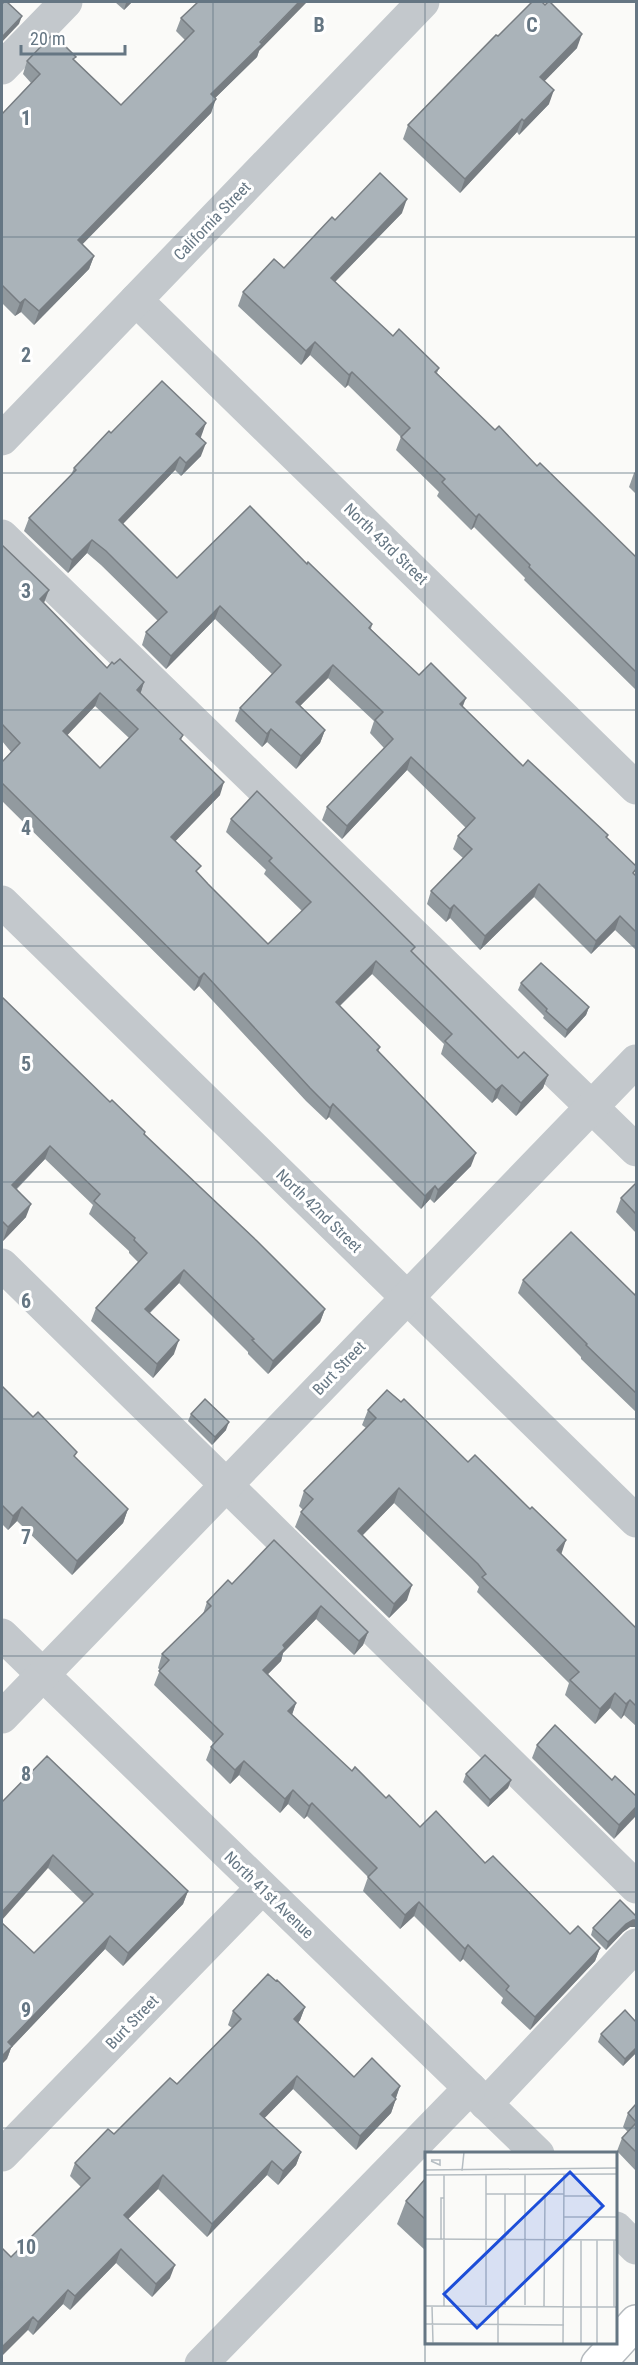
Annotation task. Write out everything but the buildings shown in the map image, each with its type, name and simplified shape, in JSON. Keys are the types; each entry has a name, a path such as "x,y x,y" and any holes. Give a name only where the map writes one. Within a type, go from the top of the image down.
{"main road":[{"path":"617,2342 636,2322"},
{"path":"597,2364 616,2344"}],"street":[{"path":"2,68 66,2"},
{"name":"California Street","path":"8,420 136,300 423,2"},
{"name":"North 43rd Street","path":"136,300 636,788"},
{"path":"2,536 636,1150"},
{"name":"North 42nd Street","path":"2,902 636,1521"},
{"name":"Burt Street","path":"2,1717 636,1061"},
{"path":"2,1265 636,1887"},
{"name":"North 41st Avenue","path":"2,1635 536,2152"},
{"name":"Burt Street","path":"2,2155 262,1888"},
{"path":"201,2364 636,1945"},
{"path":"617,2230 636,2248"}]}
